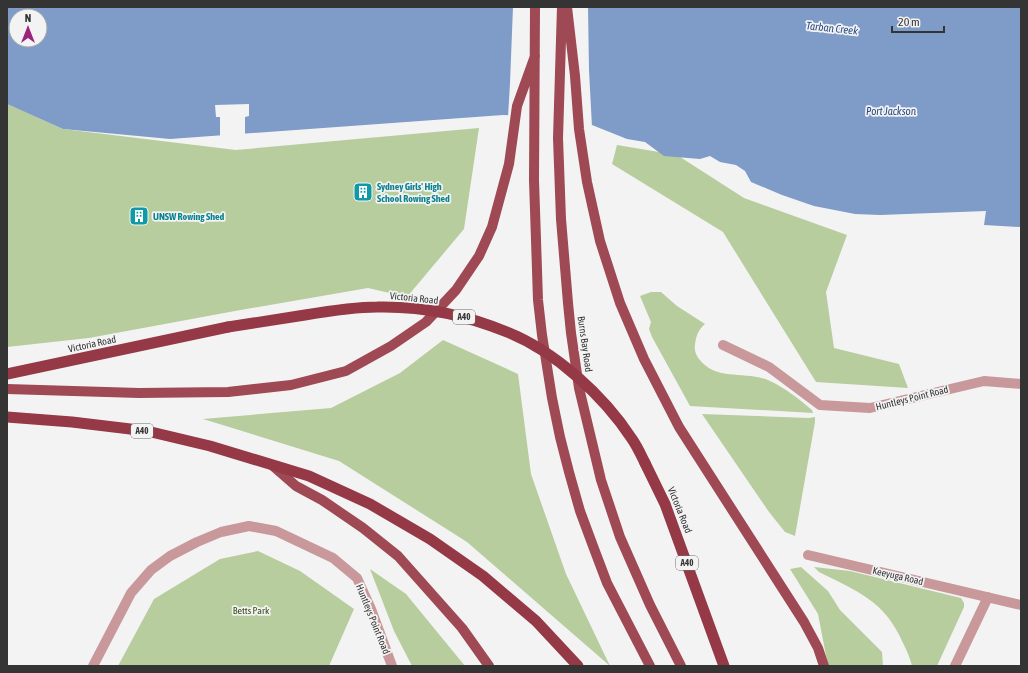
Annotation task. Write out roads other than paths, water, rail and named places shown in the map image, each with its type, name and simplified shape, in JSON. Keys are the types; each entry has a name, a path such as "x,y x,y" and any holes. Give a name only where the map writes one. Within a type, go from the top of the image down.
{"highway":[{"name":"Victoria Road","path":"7,374 228,327 347,308 377,307 433,311 459,316 508,332 532,345 576,376 596,394 632,439 665,504 724,666"},
{"name":"A40","path":"7,417 72,422 147,431 210,446 309,476 370,504 430,539 483,576 536,621 578,666"}],"main road":[{"path":"535,7 534,180 538,300 543,342 560,437 580,511 607,583 650,666"},
{"name":"Burns Bay Road","path":"562,7 558,138 561,218 571,333 580,388 601,480 620,537 650,605 682,666"},
{"path":"567,7 575,76 579,129 587,182 600,241 620,303 644,359 679,427 804,622 818,648 824,666"},
{"path":"7,389 139,393 228,392 291,385 346,371 391,346 426,322 456,290 479,256 492,227 509,164 517,106 535,56"},
{"path":"273,466 296,486 322,500 363,528 398,556 462,628 489,666"}],"street":[{"name":"Huntleys Point Road","path":"723,345 769,367 820,405 870,408 984,381 1021,384"},
{"name":"Huntleys Point Road","path":"93,666 131,593 151,570 170,556 197,542 221,532 249,526 276,531 326,554 357,578 371,609 392,666"},
{"name":"Keeyuga Road","path":"808,555 988,597"},
{"path":"955,666 988,597 1021,605"}],"water":[{"name":"Port Jackson","path":"7,7 1021,7 1020,227 984,225 986,211 880,215 855,214 814,206 751,182 745,171 736,165 720,162 710,156 700,159 664,156 645,142 627,139 587,123 535,116 503,115 170,139 63,129 7,104"}],"place":[{"name":"Sydney Girls' High School Rowing Shed","path":"363,192"},
{"name":"UNSW Rowing Shed","path":"139,216"}],"water label":[{"name":"Tarban Creek","path":"832,28"}],"park label":[{"name":"Betts Park","path":"251,610"}]}
